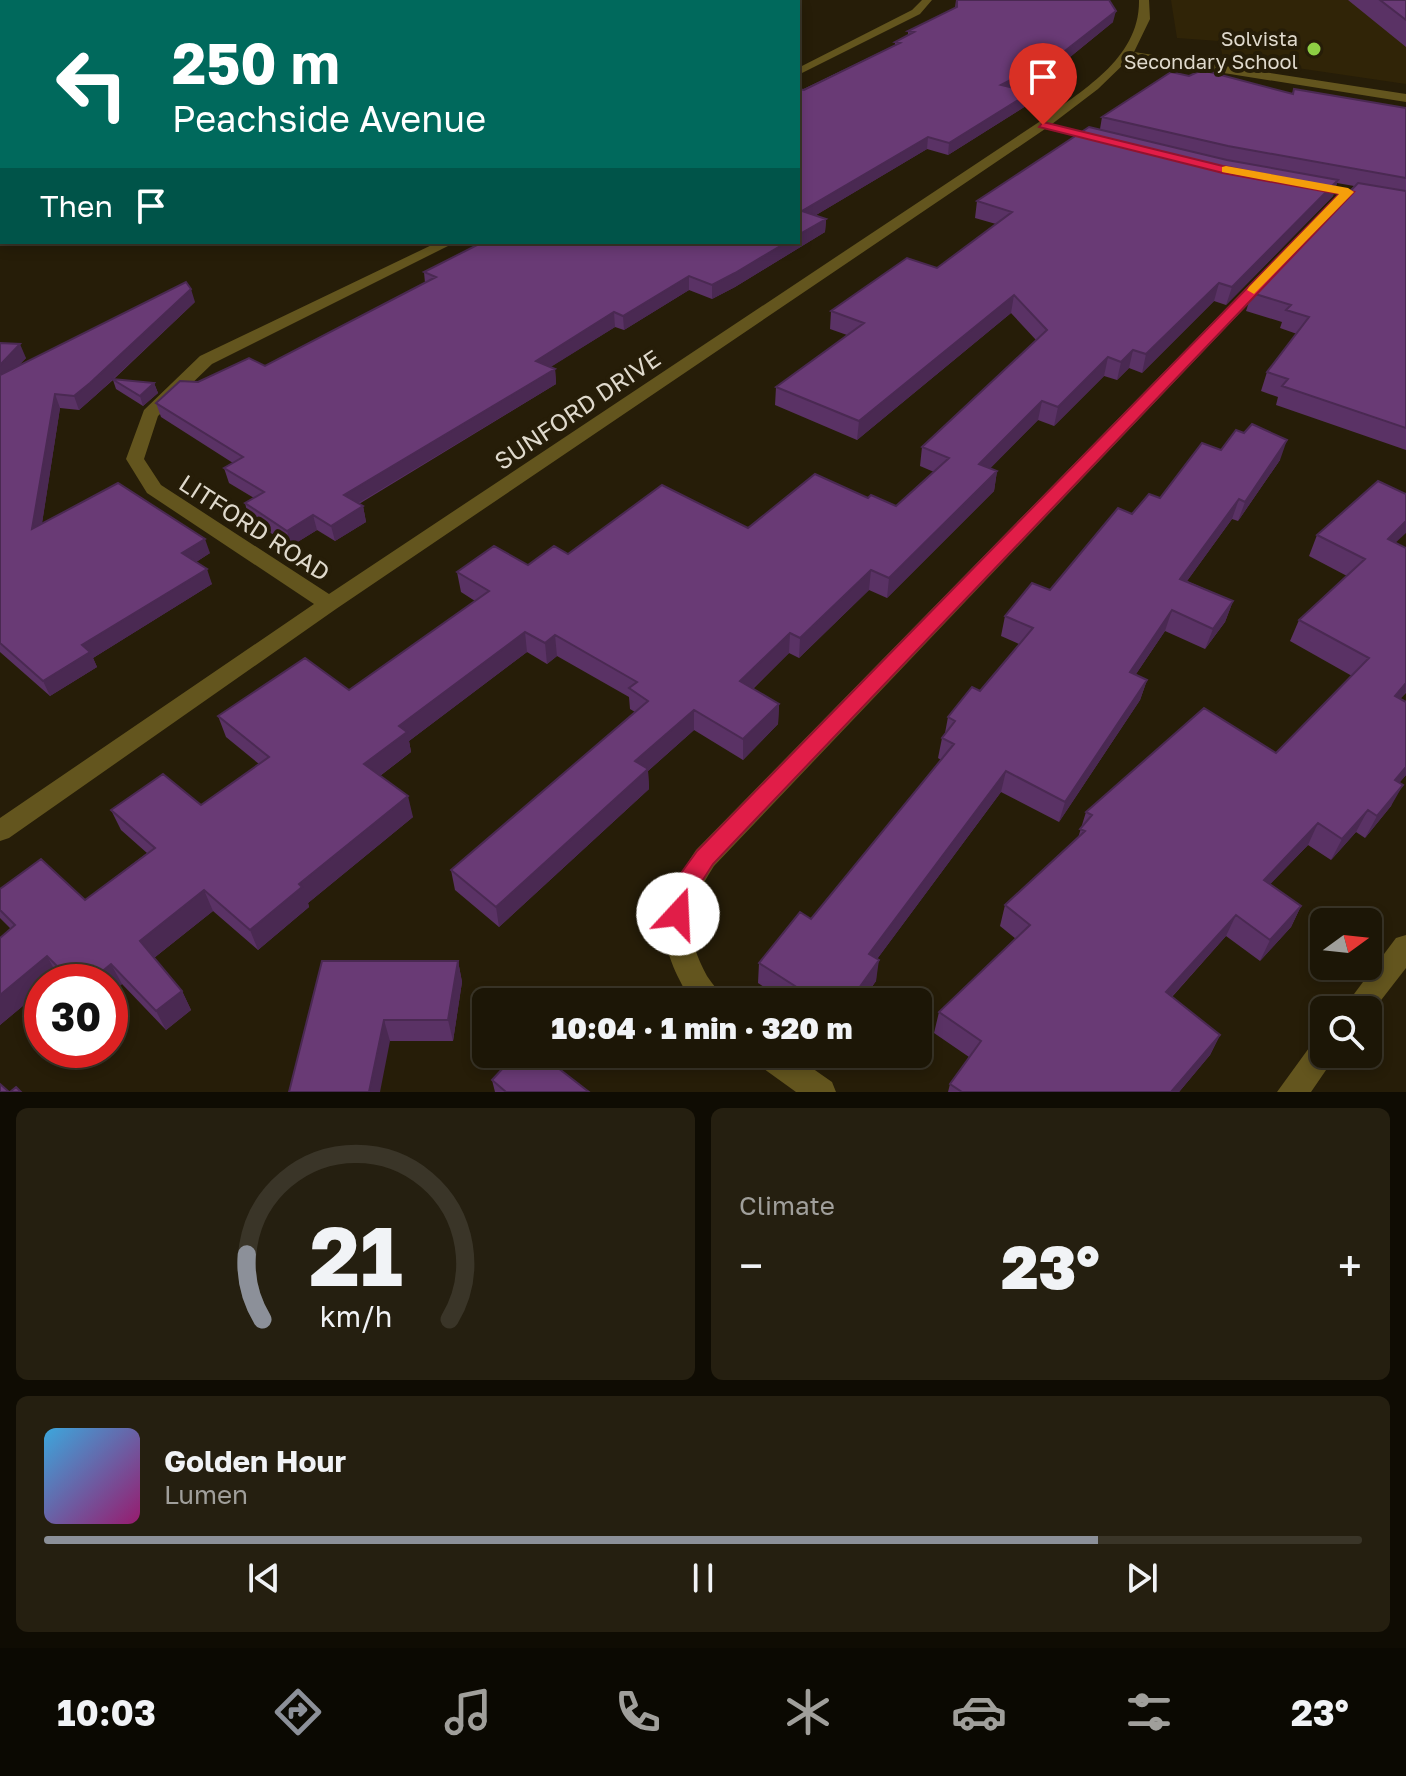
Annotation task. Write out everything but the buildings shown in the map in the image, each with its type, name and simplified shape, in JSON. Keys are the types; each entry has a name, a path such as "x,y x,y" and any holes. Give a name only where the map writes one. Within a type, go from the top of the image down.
{"street":[{"path":"800,71 916,12 927,0"},
{"name":"SUNFORD DRIVE","path":"0,831 329,604 1043,125 1127,54 1144,29 1144,0"},
{"path":"1127,54 1406,98"},
{"path":"1043,125 1113,143"},
{"path":"699,988 675,937 682,891 705,858 1348,192"},
{"name":"LITFORD ROAD","path":"329,604 154,489 135,459 150,414 206,360 445,244"},
{"path":"1367,996 1406,947"},
{"path":"787,1068 821,1092"},
{"path":"1292,1092 1311,1068"}],"shaded area":[{"name":"Solvista Secondary School","path":"1171,0 1406,0 1406,84 1223,57 1219,41 1177,38"}],"slow traffic":[{"path":"1226,170 1348,192 1254,290"}],"place":[{"name":"Solvista Secondary School","path":"1314,49"}],"route":[{"path":"678,914 682,891 705,858 1348,192 1223,169 1043,125"}]}
